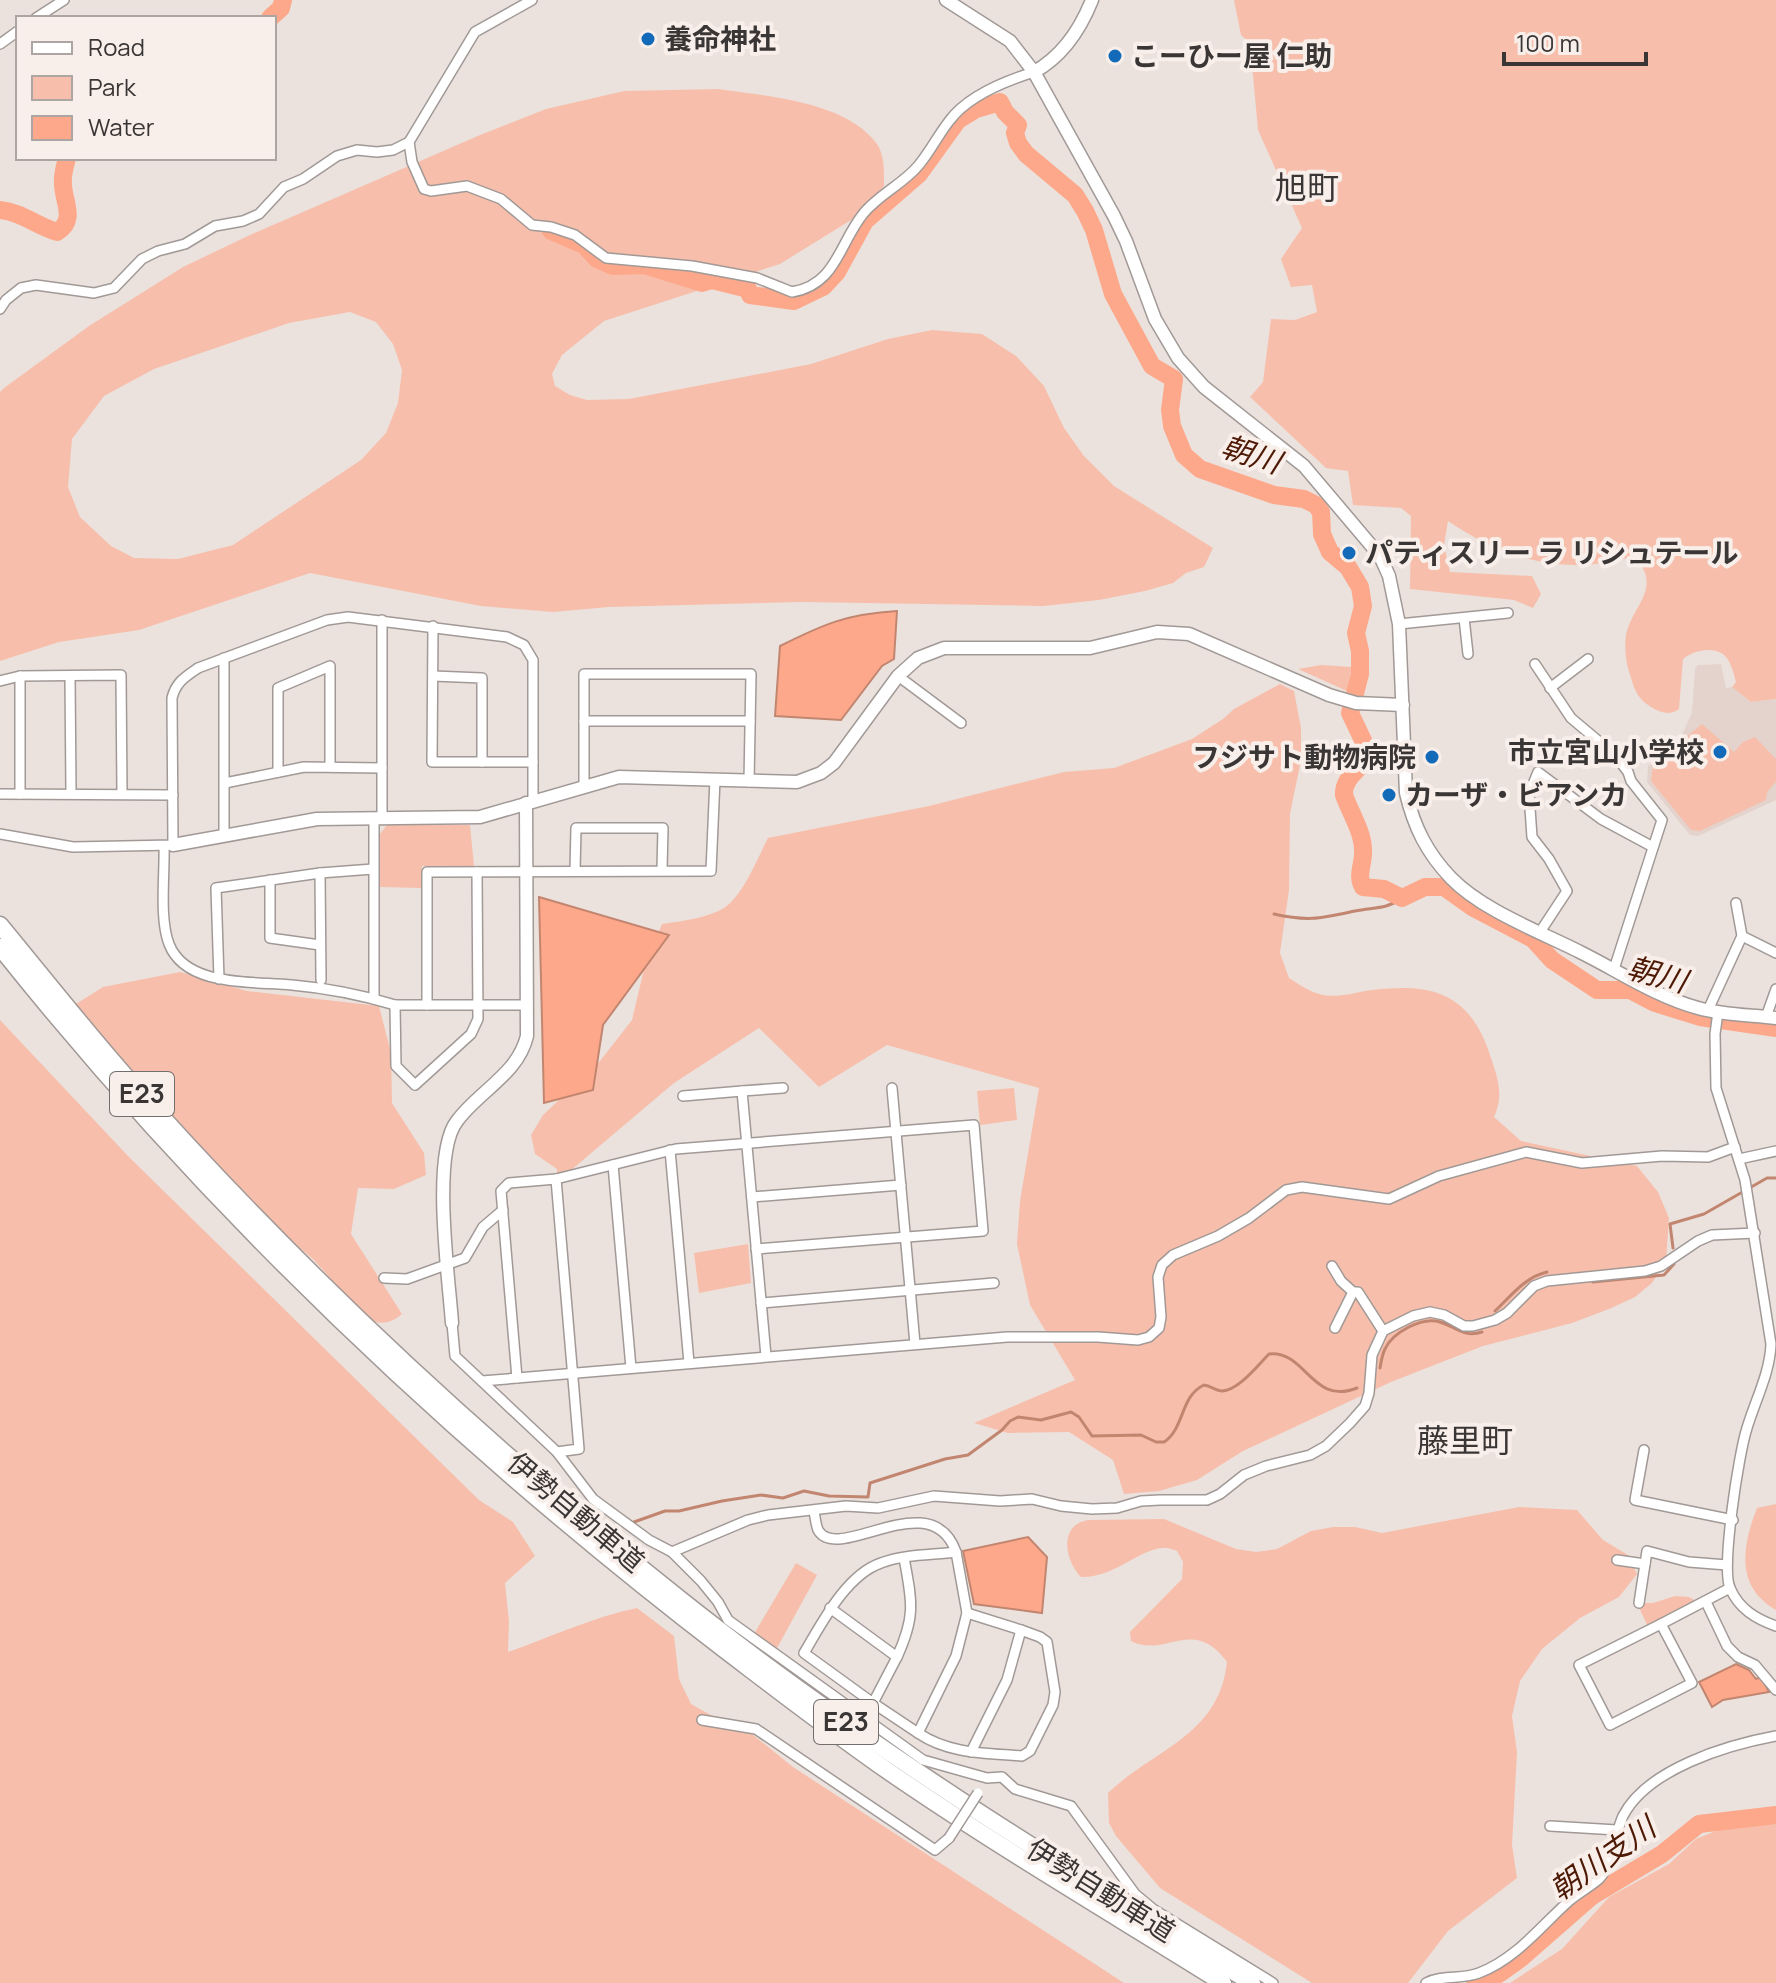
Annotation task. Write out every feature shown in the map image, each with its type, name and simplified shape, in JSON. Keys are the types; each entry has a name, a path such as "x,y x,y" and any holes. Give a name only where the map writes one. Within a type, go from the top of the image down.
{"highway":[{"name":"伊勢自動車道","path":"0,925 127,1077 357,1337 684,1602 894,1756 991,1822 1252,1983"},
{"name":"伊勢自動車道","path":"0,947 116,1086 289,1259"},
{"name":"伊勢自動車道","path":"464,1426 588,1542 795,1703 984,1834 1223,1983"}],"street":[{"path":"39,16 64,0"},
{"path":"0,309 21,288 36,285 94,293 114,288 142,259 185,244 215,226 243,221 259,214 284,187 303,179 337,156 357,150 393,150 409,142 475,32 532,0"},
{"path":"946,0 1010,41 1034,72 1114,216 1155,319 1168,343 1204,387 1304,466 1380,556 1389,576 1399,624 1406,793 1412,819 1423,842 1453,880 1467,892 1540,932 1665,996 1714,1013 1771,1018 1776,989"},
{"path":"409,142 412,162 424,189 431,191 467,186 478,190 501,199 532,225 575,235 606,258 692,266 757,278 792,292 815,284 830,272 849,232 865,210 917,167 960,108 993,88 1034,72 1062,51 1075,34 1092,0"},
{"path":"1399,624 1508,613"},
{"path":"528,1005 395,1005 293,985 219,979 176,957 170,946 165,921 173,795 172,698 175,686 198,668 337,618 382,620 507,637 516,640 529,652 533,673 533,762 527,872 528,1005 527,1036 511,1068 458,1119 445,1148 448,1266 455,1356 557,1452 593,1499 649,1540 672,1552 701,1581 728,1620 923,1760 987,1778 1002,1777 1015,1789 1071,1806 1135,1894 1202,1941 1273,1983"},
{"path":"1464,618 1468,654"},
{"path":"374,999 373,869 382,768 382,620"},
{"path":"433,626 432,762 533,762"},
{"path":"0,834 73,847 169,845 304,820 480,817 584,785 634,776 790,783 814,777 827,769 840,756 898,676 918,658 944,648 1090,648 1168,631 1189,634 1350,701 1403,705"},
{"path":"224,658 224,836"},
{"path":"1550,688 1588,659"},
{"path":"1535,664 1571,718 1615,755 1662,820 1614,969"},
{"path":"278,772 278,688 330,666 330,766"},
{"path":"584,785 584,674 751,674 749,782"},
{"path":"0,681 20,676 121,675 122,794"},
{"path":"20,676 20,794"},
{"path":"70,676 71,793"},
{"path":"433,676 482,678 482,762"},
{"path":"898,676 961,723"},
{"path":"584,721 750,721"},
{"path":"225,783 330,766 382,768"},
{"path":"1540,932 1567,891 1532,837 1529,794 1538,772 1601,819 1653,847"},
{"path":"427,1005 427,872 711,871 715,779"},
{"path":"0,794 173,795"},
{"path":"575,871 576,828 663,828 662,870"},
{"path":"219,979 216,888 373,869"},
{"path":"395,1005 396,1066 415,1085 471,1034 478,1019 477,872"},
{"path":"320,873 321,980"},
{"path":"270,880 270,938 320,945"},
{"path":"1736,903 1742,936 1714,1013 1716,1088 1746,1186 1771,1353 1742,1449 1727,1565 1730,1588 1753,1618 1776,1626"},
{"path":"1742,936 1776,953"},
{"path":"683,1096 783,1088"},
{"path":"892,1088 915,1344"},
{"path":"742,1091 766,1356"},
{"path":"517,1378 501,1191 509,1183 556,1179 670,1150 974,1125 983,1231 756,1249"},
{"path":"482,1381 1007,1337 1138,1340 1149,1337 1159,1328 1158,1277 1162,1265 1173,1255 1218,1236 1249,1218 1286,1190 1302,1187 1389,1199 1439,1176 1526,1152 1582,1163 1662,1156 1708,1157 1735,1147"},
{"path":"670,1150 689,1363"},
{"path":"1739,1159 1776,1151"},
{"path":"613,1165 631,1368"},
{"path":"556,1179 579,1449 557,1452"},
{"path":"752,1197 901,1185"},
{"path":"384,1278 407,1279 465,1258 483,1227 503,1210"},
{"path":"672,1552 748,1520 768,1515 846,1506 878,1508 934,1496 1000,1501 1032,1499 1092,1509 1117,1508 1141,1501 1207,1500 1244,1475 1310,1455 1326,1446 1365,1406 1372,1355 1383,1331 1413,1316 1430,1312 1444,1315 1464,1326 1473,1326 1507,1313 1534,1286 1547,1281 1645,1271 1661,1266 1712,1235 1755,1233"},
{"path":"1332,1266 1341,1281 1353,1292 1358,1292 1383,1331"},
{"path":"761,1303 994,1283"},
{"path":"1335,1328 1353,1292"},
{"path":"1644,1450 1635,1500 1733,1520"},
{"path":"814,1511 818,1530 825,1537 838,1539 885,1527 930,1524 941,1528 950,1537 956,1552 967,1613 956,1656 918,1733"},
{"path":"1639,1603 1647,1551 1689,1562 1727,1565"},
{"path":"956,1552 876,1564 861,1575 830,1608 804,1653 934,1744 971,1752 1022,1756 1030,1751 1053,1705 1055,1692 1047,1642 1021,1630 967,1613"},
{"path":"873,1703 911,1622 913,1607 904,1558"},
{"path":"1617,1560 1645,1564"},
{"path":"1661,1624 1692,1683 1610,1725 1579,1665 1730,1588"},
{"path":"1706,1602 1727,1646 1738,1657 1755,1665 1776,1690"},
{"path":"830,1608 897,1657"},
{"path":"971,1752 1007,1680 1021,1630"},
{"path":"880,1729 890,1715"},
{"path":"702,1720 756,1729 935,1850 949,1838 987,1778"},
{"path":"1426,1983 1446,1976 1474,1975 1505,1961 1578,1893 1600,1877 1617,1830 1634,1798 1659,1780 1691,1761 1776,1736"},
{"path":"1550,1826 1617,1830"}],"shaded area":[{"name":"市立宮山小学校","path":"1721,664 1726,688 1732,687 1751,702 1776,699 1776,800 1698,836 1690,835 1647,782 1648,766 1681,737 1692,713 1695,669 1698,665"}],"green space":[{"path":"1234,0 1776,0 1776,699 1751,702 1732,687 1736,682 1726,657 1711,650 1698,651 1683,659 1679,709 1662,712 1643,701 1632,683 1625,652 1629,624 1646,587 1643,567 1634,556 1584,565 1537,561 1492,546 1448,521 1444,545 1450,572 1532,576 1541,594 1533,608 1514,600 1410,589 1411,516 1401,508 1353,505 1348,471 1326,468 1250,397 1263,382 1271,319 1295,320 1317,312 1312,285 1291,287 1281,259 1302,228 1258,130 1250,43 1241,35"},
{"path":"718,89 781,98 826,110 846,118 877,144 883,159 884,186 856,217 780,264 604,321 562,355 552,374 555,386 587,400 629,399 811,364 888,339 932,330 982,334 1016,356 1044,386 1064,428 1084,456 1114,486 1213,548 1204,567 1186,573 1173,583 1145,591 1043,606 802,602 609,607 553,612 481,606 310,573 139,630 59,642 0,661 0,392 4,388 89,326 183,267 480,135 546,109 624,91","holes":["350,312 376,322 393,344 402,370 398,403 386,433 361,460 233,545 178,559 134,558 111,546 80,517 68,487 72,439 104,396 154,369 289,323"]},
{"path":"1321,665 1352,667 1347,691 1298,669"},
{"path":"1280,684 1294,691 1301,728 1301,760 1290,814 1289,890 1280,953 1289,978 1313,992 1328,996 1409,988 1444,996 1459,1005 1482,1035 1499,1088 1494,1117 1521,1141 1637,1166 1658,1192 1669,1218 1666,1261 1652,1283 1635,1297 1572,1323 1483,1346 1391,1382 1243,1451 1197,1480 1159,1491 1124,1494 1113,1460 1069,1432 1008,1433 974,1423 1075,1380 1030,1305 1017,1244 1020,1201 1039,1088 887,1045 819,1087 759,1028 674,1083 557,1182 557,1169 535,1154 531,1135 543,1115 600,1061 632,1020 645,965 662,924 702,917 724,908 744,886 768,838 929,806 1064,772 1114,768 1192,739 1234,709"},
{"path":"1702,724 1734,752 1743,742 1755,737 1776,759 1776,782 1767,792 1766,800 1700,831 1691,830 1651,781 1653,765"},
{"path":"387,825 470,825 474,866 422,866 421,888 380,887 380,834"},
{"path":"180,972 247,991 379,1006 391,1053 392,1103 424,1153 426,1175 394,1189 358,1188 351,1234 402,1314 394,1320 376,1322 367,1319 313,1259 271,1224 71,1007 103,987"},
{"path":"0,1020 129,1157 479,1500 513,1522 535,1556 505,1583 508,1652 588,1622 637,1608 674,1636 679,1679 691,1704 716,1718 737,1722 793,1767 1124,1983 0,1983"},
{"path":"1014,1088 1017,1120 980,1125 977,1091"},
{"path":"748,1244 751,1283 699,1293 694,1253"},
{"path":"1776,1504 1776,1610 1754,1590 1748,1578 1746,1551 1757,1508"},
{"path":"1519,1507 1577,1510 1603,1540 1628,1555 1637,1574 1619,1597 1580,1618 1542,1649 1520,1681 1512,1716 1517,1752 1512,1845 1517,1878 1448,1931 1408,1983 1312,1983 1160,1888 1116,1836 1109,1823 1108,1793 1198,1724 1212,1708 1227,1662 1215,1648 1202,1641 1191,1639 1143,1645 1131,1641 1130,1632 1182,1579 1183,1562 1177,1551 1155,1549 1105,1573 1081,1577 1068,1553 1068,1536 1072,1529 1088,1520 1164,1519 1236,1549 1256,1552 1277,1549 1311,1531 1333,1527 1355,1527 1382,1533"},
{"path":"796,1563 817,1575 776,1650 754,1634"},
{"path":"1675,1596 1696,1601 1647,1625 1637,1603 1653,1603"},
{"path":"1776,1823 1776,1983 1510,1983 1562,1949 1609,1897 1669,1864 1696,1839 1728,1826"}],"water":[{"path":"897,611 894,659 882,666 841,720 775,716 780,646 836,621"},
{"path":"539,897 669,935 603,1025 593,1090 544,1103"},
{"path":"1028,1537 1047,1557 1042,1613 974,1604 963,1551"},
{"path":"1736,1664 1749,1670 1756,1679 1761,1677 1769,1692 1723,1700 1712,1707 1699,1682"}],"waterway":[{"path":"272,16 281,8 283,0"},
{"name":"朝川","path":"551,231 584,245 597,259 613,266 644,265 702,283 712,280 748,289 750,295 794,301 823,287 837,272 865,221 919,174 958,120 976,109 1000,102 1018,125 1015,133 1026,154 1075,195 1094,230 1113,294 1152,366 1174,379 1170,410 1172,426 1184,455 1200,469 1274,495 1304,499 1316,505 1321,512 1322,534 1330,552 1348,567 1360,587 1363,606 1356,633 1360,674 1350,713 1369,753 1347,783 1344,795 1362,843 1360,878 1363,887 1384,889 1402,898 1425,887 1444,887 1472,907 1533,939 1552,960 1597,990 1630,990 1655,1003 1700,1017 1776,1028"},
{"path":"0,210 15,213 57,232 68,216 63,181 67,160"},
{"path":"1274,914 1297,918 1324,917 1385,906 1402,898"},
{"path":"1673,1248 1670,1224 1704,1214 1767,1178 1776,1178"},
{"path":"1593,1282 1664,1275 1674,1264"},
{"path":"1495,1311 1525,1283 1547,1272"},
{"path":"1380,1368 1383,1354 1394,1337 1425,1321 1440,1322 1465,1333 1482,1332"},
{"path":"634,1522 665,1511 761,1495 783,1498 804,1491 829,1496 868,1497 870,1483 945,1459 968,1455 1018,1417 1041,1420 1071,1412 1079,1417 1092,1436 1141,1435 1164,1442 1176,1429 1186,1404 1196,1390 1204,1385 1220,1391 1228,1390 1248,1376 1269,1354 1292,1360 1329,1390 1342,1392 1357,1388"},
{"name":"朝川支川","path":"1475,1983 1499,1974 1592,1896 1662,1854 1699,1824 1776,1815"}],"place":[{"name":"養命神社","path":"648,39"},
{"name":"こーひー屋 仁助","path":"1115,56"},
{"name":"パティスリー ラ リシュテール","path":"1349,553"},
{"name":"市立宮山小学校","path":"1720,752"},
{"name":"フジサト動物病院","path":"1432,757"},
{"name":"カーザ・ビアンカ","path":"1389,795"}],"district":[{"name":"旭町","path":"1307,188"},
{"name":"藤里町","path":"1465,1441"}]}
